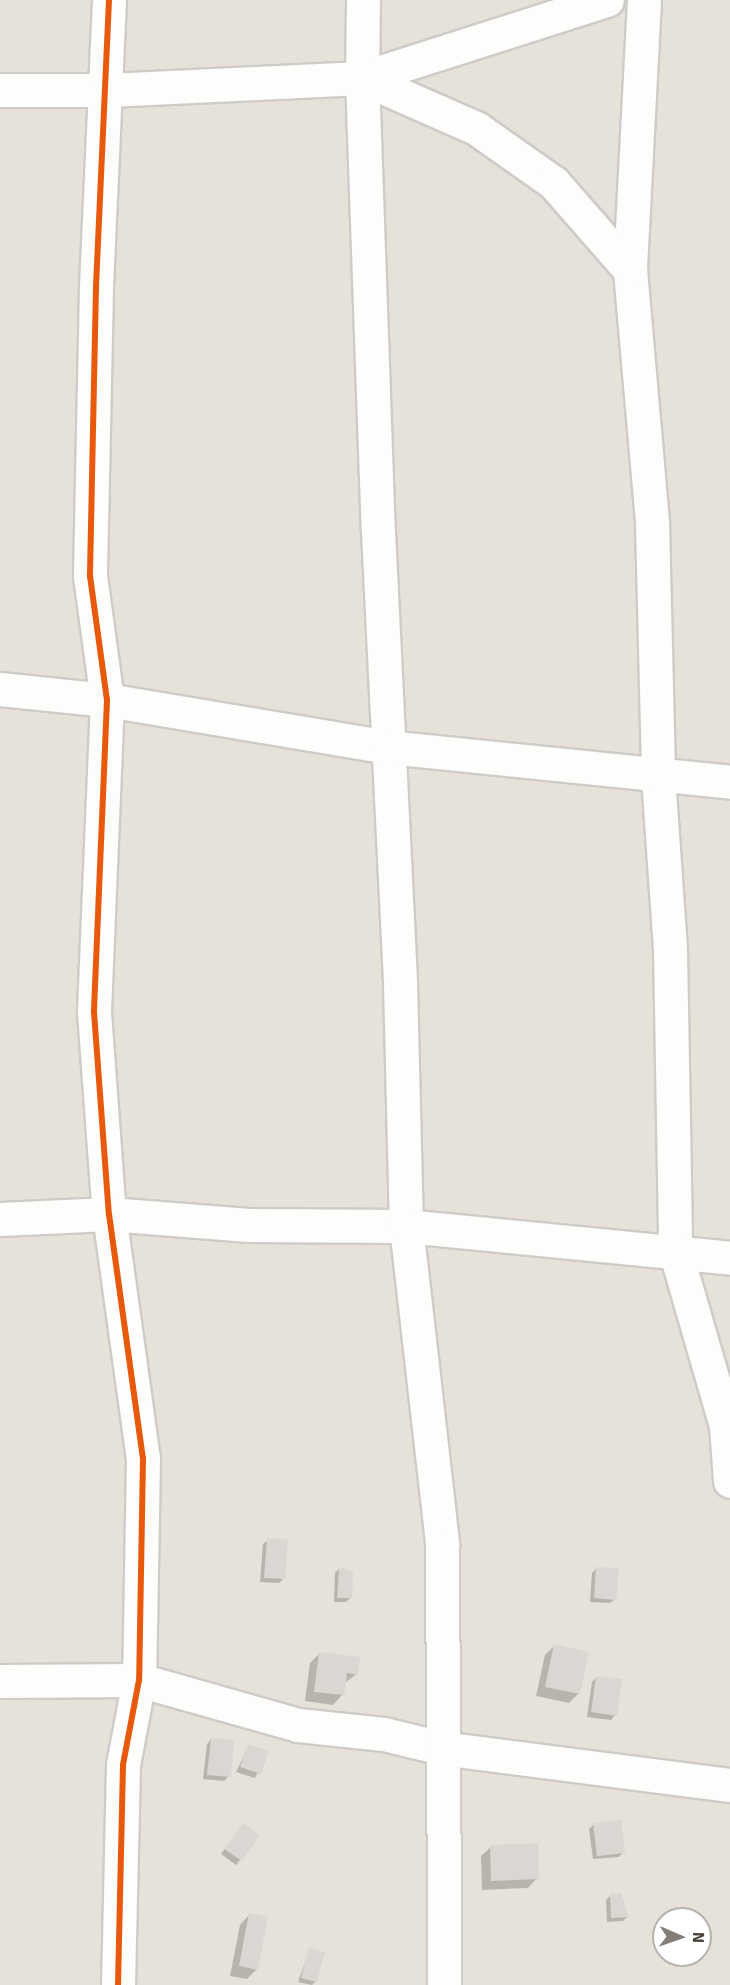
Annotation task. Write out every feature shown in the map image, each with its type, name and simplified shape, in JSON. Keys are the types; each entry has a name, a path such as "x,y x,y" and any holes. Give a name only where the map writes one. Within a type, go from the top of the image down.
{"street":[{"path":"109,0 108,90 96,287 90,576 107,700 94,1012 109,1214 143,1458 139,1680 123,1765 118,1985"},
{"path":"363,0 362,78 388,747 400,983 406,1226 442,1544 441,1749 444,1985"},
{"path":"0,90 108,90 362,78 607,0"},
{"path":"644,0 630,270 649,471 657,777 670,949 675,1250 726,1425 730,1481"},
{"path":"362,78 476,128 554,183 630,270"},
{"path":"0,689 107,700 388,747 657,777 730,782"},
{"path":"0,1219 109,1214 249,1225 406,1226 675,1250 730,1258"},
{"path":"0,1681 139,1680 298,1725 384,1734 441,1749 730,1785"}],"shaded area":[{"path":"0,0 730,0 730,1985 0,1985"}],"building":[{"path":"267,1538 288,1539 285,1579 264,1578"},
{"path":"339,1567 353,1572 352,1598 337,1598"},
{"path":"596,1567 619,1568 616,1600 594,1598"},
{"path":"554,1644 589,1652 580,1694 545,1687"},
{"path":"319,1652 360,1657 358,1675 347,1673 344,1695 314,1692"},
{"path":"596,1676 622,1679 617,1716 591,1712"},
{"path":"211,1738 234,1740 231,1777 207,1775"},
{"path":"248,1744 269,1751 261,1774 240,1767"},
{"path":"621,1820 625,1853 597,1856 593,1823"},
{"path":"243,1823 260,1835 242,1861 224,1849"},
{"path":"538,1843 539,1879 491,1881 490,1845"},
{"path":"621,1893 629,1917 611,1918 610,1894"},
{"path":"249,1913 268,1917 258,1970 239,1966"},
{"path":"309,1948 325,1952 317,1982 301,1978"}],"cycle path":[{"path":"109,0 96,287 90,576 107,700 94,1012 109,1214 143,1458 139,1680 123,1765 118,1985"}]}
